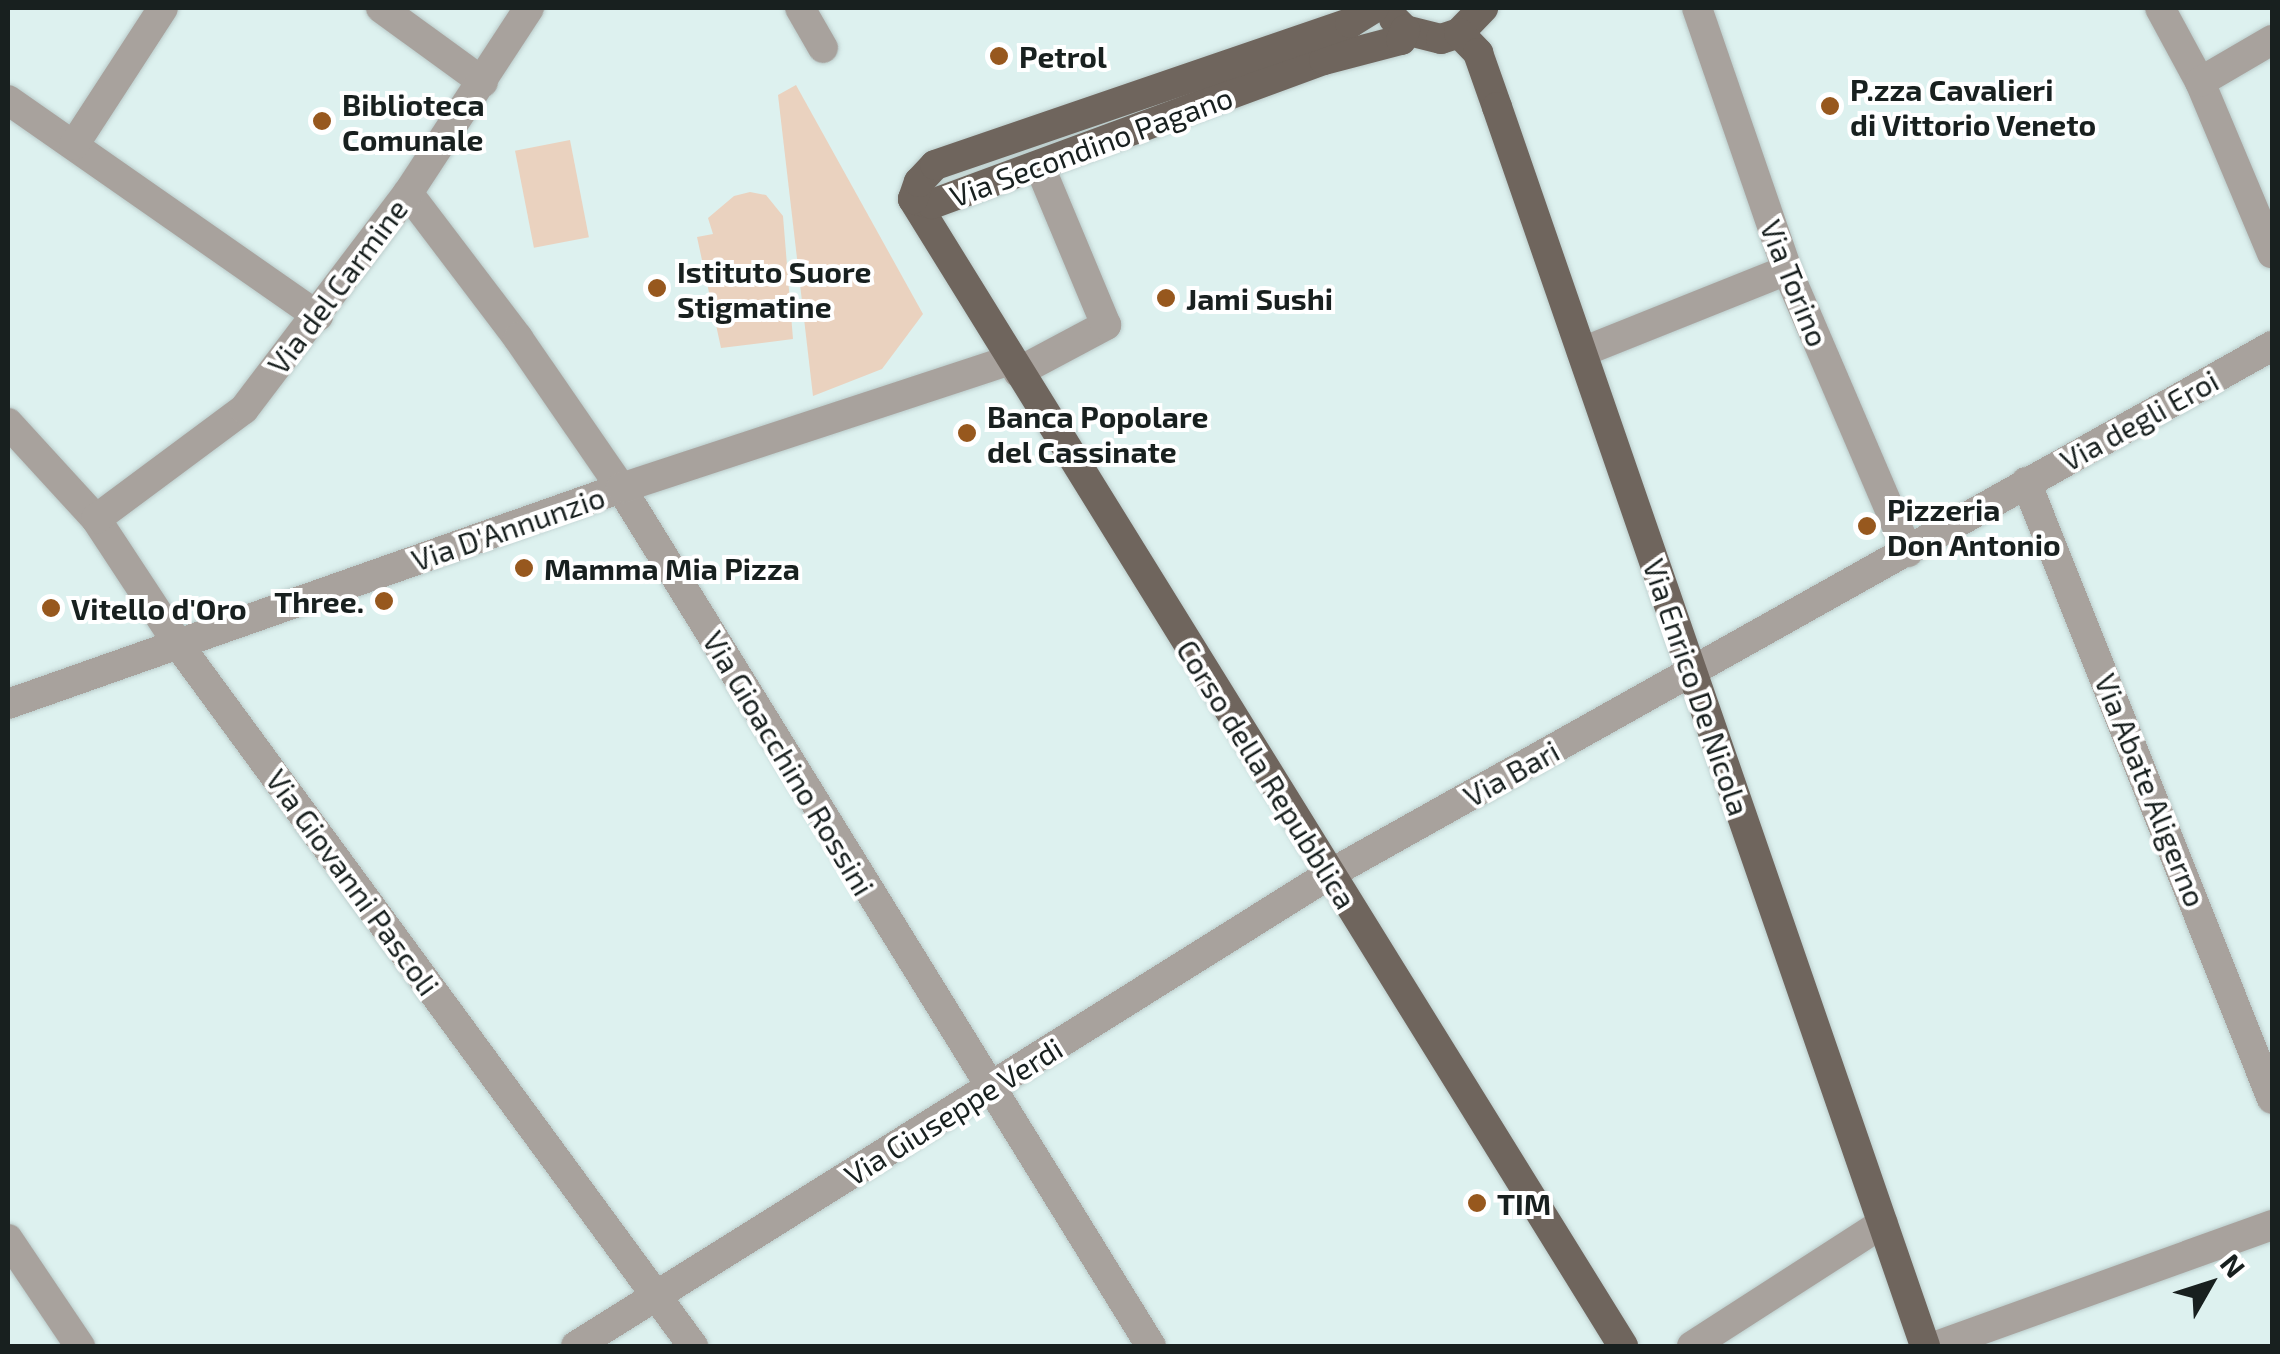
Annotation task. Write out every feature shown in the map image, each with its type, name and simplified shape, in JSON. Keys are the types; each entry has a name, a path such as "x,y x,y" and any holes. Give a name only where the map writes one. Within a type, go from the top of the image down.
{"main road":[{"name":"Via Secondino Pagano","path":"1374,8 1350,23 935,166 920,182 913,200 932,204 1324,60 1402,40 1396,19"},
{"path":"1396,19 1423,38 1459,33 1485,9"},
{"name":"Via Enrico De Nicola","path":"1459,33 1478,53 1926,1346"},
{"name":"Corso della Repubblica","path":"913,200 1624,1346"}],"street":[{"path":"74,145 163,8"},
{"path":"381,8 483,82"},
{"name":"Via del Carmine","path":"96,520 244,409 408,193 529,8"},
{"path":"800,8 823,48"},
{"name":"Via Torino","path":"1697,8 1787,270 1908,552"},
{"path":"2160,8 2200,82 2272,253"},
{"path":"2200,82 2272,40"},
{"path":"8,100 318,316"},
{"name":"Via D'Annunzio","path":"8,704 621,488 1014,366 1106,325 1039,165"},
{"name":"Via Gioacchino Rossini","path":"408,193 518,338 621,488 988,1089 1151,1346"},
{"path":"1582,352 1787,270"},
{"name":"Via degli Eroi","path":"1692,672 2272,346"},
{"name":"Via Giovanni Pascoli","path":"8,423 96,520 178,644 692,1346"},
{"name":"Via Abate Aligerno","path":"2026,482 2266,1058 2272,1099"},
{"name":"Via Bari","path":"1330,874 1692,672"},
{"name":"Via Giuseppe Verdi","path":"576,1346 1330,874"},
{"path":"1692,1346 1882,1222"},
{"path":"1936,1346 2272,1225"},
{"path":"8,1239 80,1346"}],"shaded area":[{"path":"796,85 923,314 882,369 813,396 778,95"},
{"path":"570,140 589,237 534,248 515,151"},
{"path":"750,192 766,195 783,216 793,339 721,348 697,237 713,234 708,218 734,196"}],"place":[{"name":"Petrol","path":"999,56"},
{"name":"P.zza Cavalieri di Vittorio Veneto","path":"1830,106"},
{"name":"Biblioteca Comunale","path":"322,121"},
{"name":"Istituto Suore Stigmatine","path":"657,288"},
{"name":"Jami Sushi","path":"1166,298"},
{"name":"Banca Popolare del Cassinate","path":"967,433"},
{"name":"Pizzeria Don Antonio","path":"1867,526"},
{"name":"Mamma Mia Pizza","path":"524,568"},
{"name":"Three.","path":"384,601"},
{"name":"Vitello d'Oro","path":"51,608"},
{"name":"TIM","path":"1477,1203"}]}
